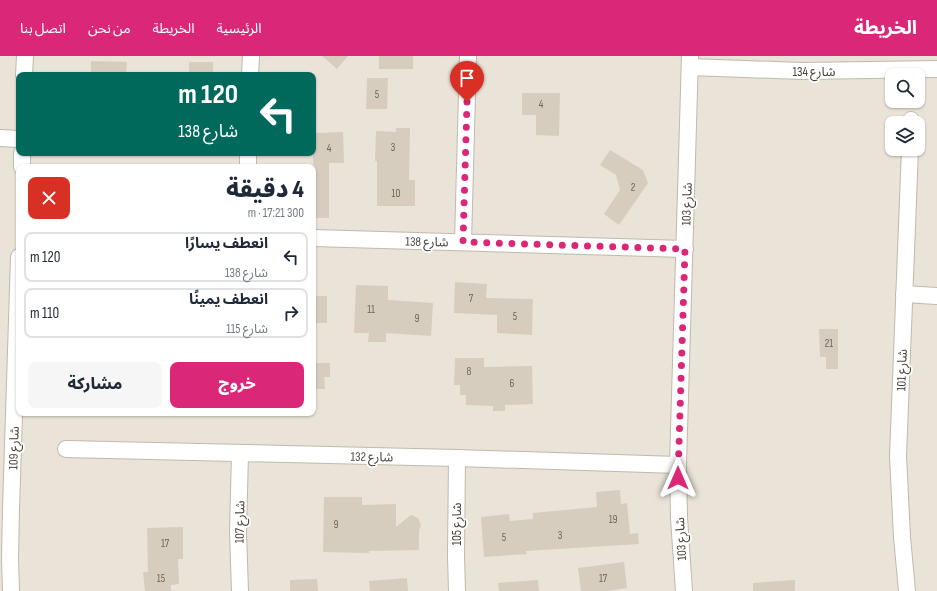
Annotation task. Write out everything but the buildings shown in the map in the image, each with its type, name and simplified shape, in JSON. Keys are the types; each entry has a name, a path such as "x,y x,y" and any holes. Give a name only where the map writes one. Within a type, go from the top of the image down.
{"street":[{"path":"24,72 25,56"},
{"path":"250,72 251,56"},
{"path":"463,242 468,56"},
{"name":"شارع 134","path":"690,61 802,71 937,69"},
{"name":"شارع 103","path":"684,591 679,518 678,465 690,61"},
{"path":"0,138 16,139"},
{"name":"شارع 101","path":"907,591 902,537 898,456 910,156"},
{"name":"شارع 138","path":"316,238 685,249"},
{"path":"904,294 937,296"},
{"name":"شارع 109","path":"11,591 11,509 16,352"},
{"name":"شارع 132","path":"66,449 457,458 678,465"},
{"name":"شارع 107","path":"240,454 238,532 240,591"},
{"name":"شارع 105","path":"457,458 457,591"}],"shaded area":[{"path":"0,56 937,56 937,591 0,591"}],"route":[{"path":"467,102 463,242 685,249 678,478"}]}
